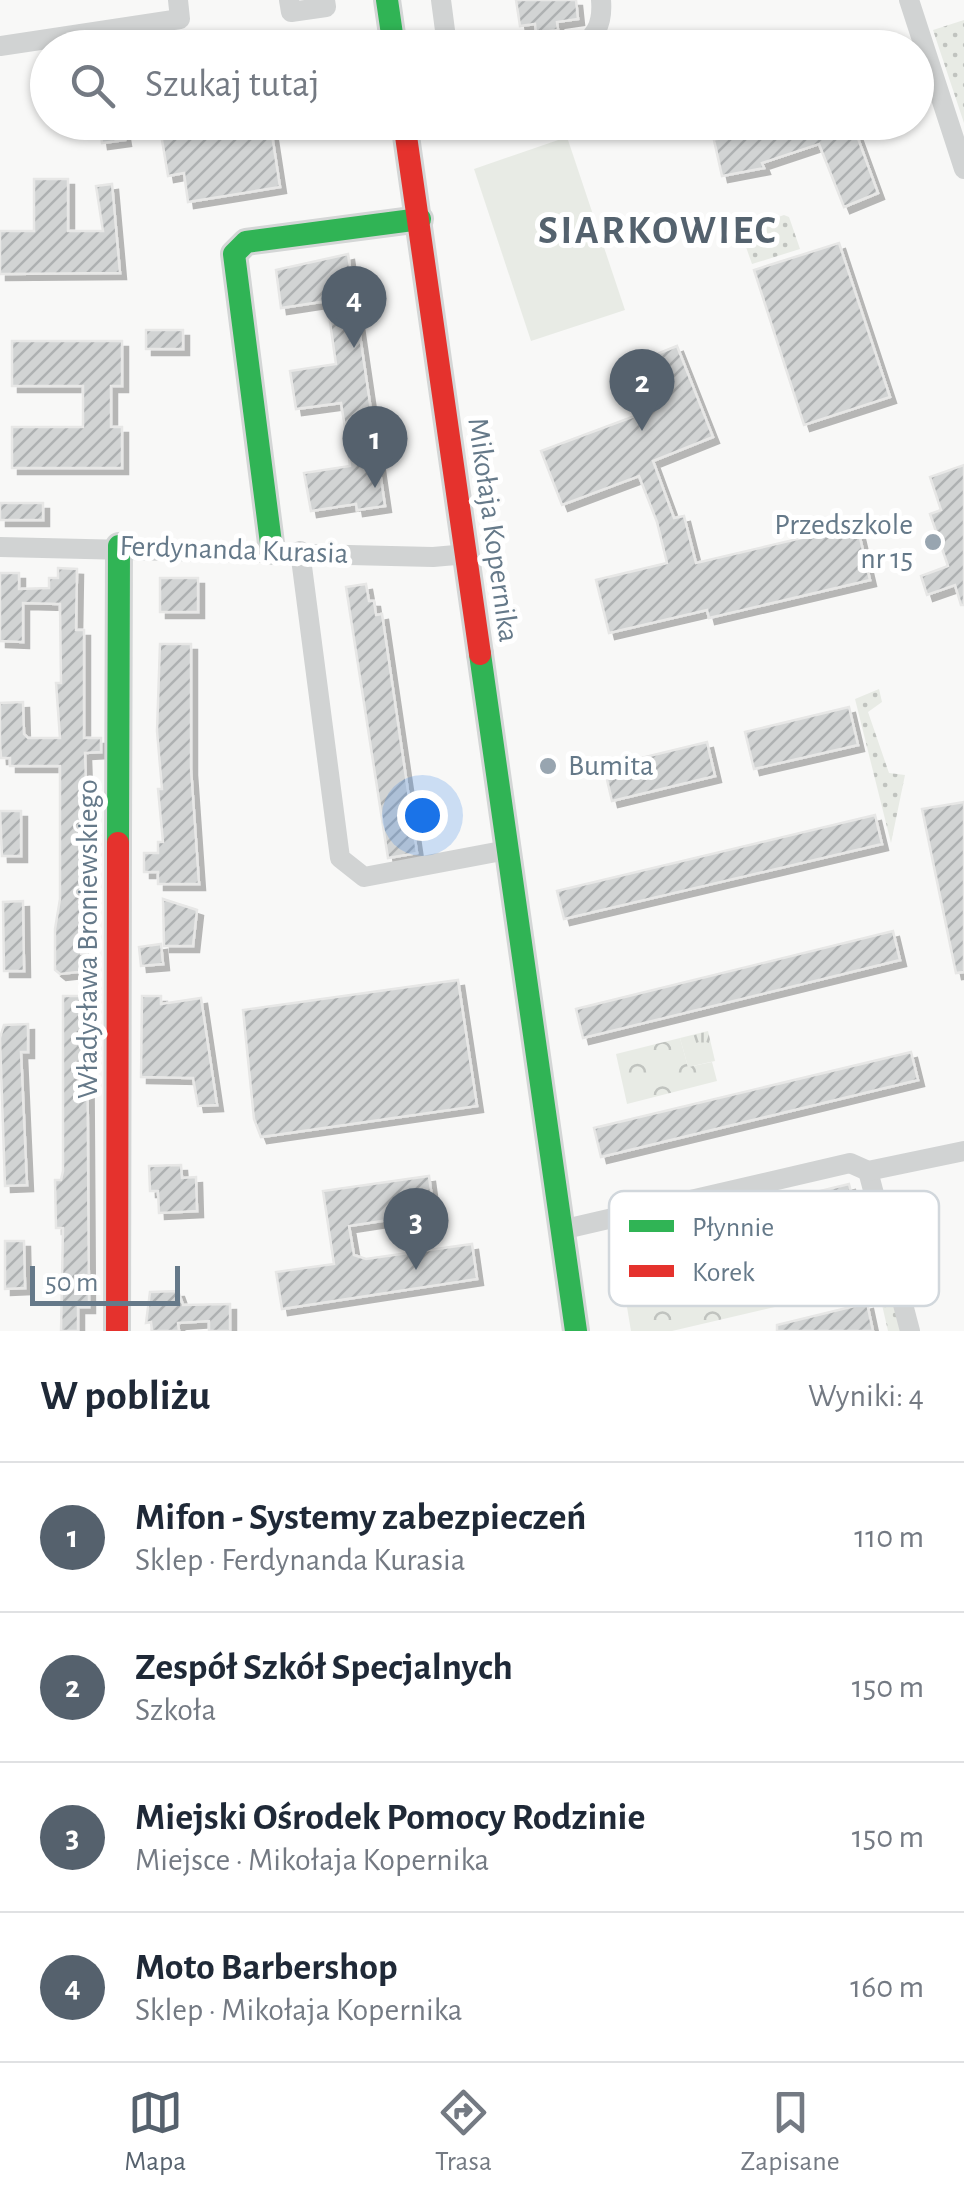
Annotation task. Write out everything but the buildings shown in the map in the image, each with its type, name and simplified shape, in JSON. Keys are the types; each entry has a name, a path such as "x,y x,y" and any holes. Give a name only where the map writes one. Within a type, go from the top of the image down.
{"street":[{"path":"111,30 180,20 178,0"},
{"path":"289,0 290,12 326,7 325,0"},
{"path":"387,0 391,30"},
{"path":"440,0 445,30"},
{"path":"596,30 600,0"},
{"path":"908,0 918,30"},
{"path":"0,46 30,42"},
{"path":"934,78 964,169"},
{"name":"Mikołaja Kopernika","path":"407,140 576,1331"},
{"path":"272,550 234,254 246,242 420,219"},
{"name":"Ferdynanda Kurasia","path":"0,547 119,546 433,558 467,554"},
{"name":"Władysława Broniewskiego","path":"117,1331 119,546"},
{"path":"300,551 340,858 364,877 507,850"},
{"path":"730,1191 850,1163 868,1171 964,1151"},
{"path":"868,1171 873,1191"},
{"path":"562,1230 609,1219"},
{"path":"903,1306 910,1331"}],"green space":[{"path":"964,20 964,123 934,30"},
{"path":"568,140 625,310 531,341 474,169"},
{"path":"784,215 789,217 800,249 752,264 740,230"},
{"path":"879,689 882,702 868,712 889,773 905,775 891,843 855,699"},
{"path":"708,1031 715,1061 688,1067 680,1038"},
{"path":"680,1038 688,1067 712,1062 717,1081 627,1104 616,1054"},
{"path":"627,1306 779,1306 672,1331 631,1331"},
{"path":"882,1306 895,1306 902,1331 888,1331"}],"traffic: fast":[{"path":"387,0 391,30"},
{"path":"272,551 234,254 246,242 420,219"},
{"path":"118,843 119,546"},
{"path":"480,654 576,1331"}],"traffic: jam":[{"path":"407,140 480,654"},
{"path":"117,1331 118,843"}],"place":[{"name":"Moto Barbershop","path":"354,348"},
{"name":"Zespół Szkół Specjalnych","path":"642,431"},
{"name":"Mifon - Systemy zabezpieczeń","path":"375,488"},
{"name":"Przedszkole nr 15","path":"933,542"},
{"name":"Bumita","path":"548,766"},
{"name":"Miejski Ośrodek Pomocy Rodzinie","path":"416,1270"}],"district":[{"name":"SIARKOWIEC","path":"658,231"}]}
